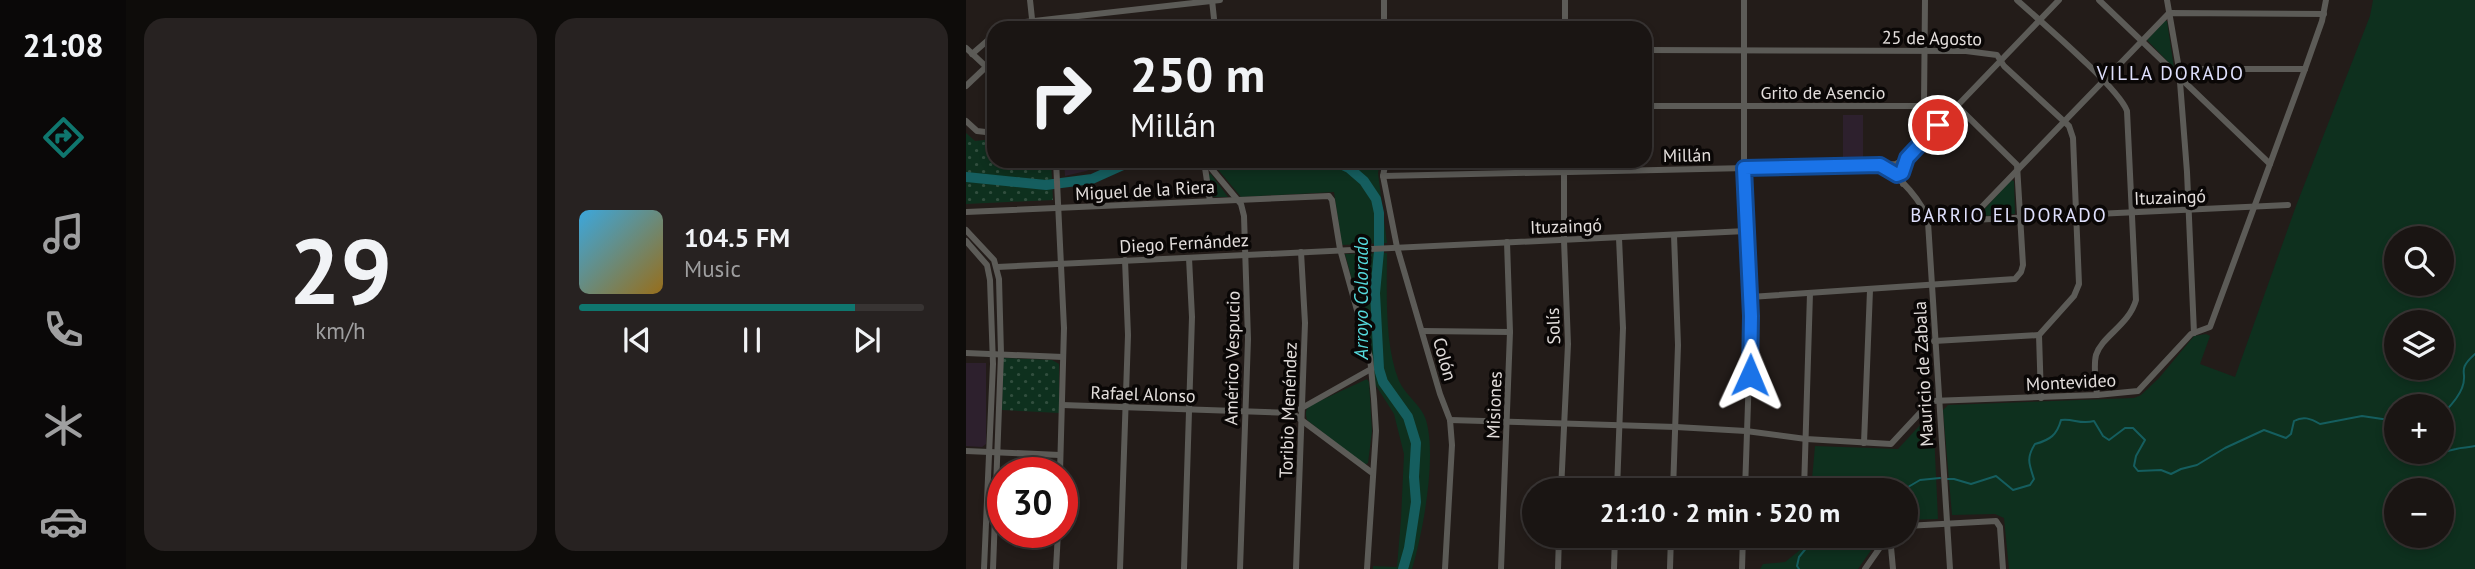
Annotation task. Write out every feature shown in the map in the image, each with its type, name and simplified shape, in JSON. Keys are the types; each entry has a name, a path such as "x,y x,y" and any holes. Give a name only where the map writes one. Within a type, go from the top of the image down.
{"street":[{"path":"1030,0 1033,21"},
{"path":"1062,21 1214,0 1214,21"},
{"path":"1384,0 1384,21"},
{"path":"1565,0 1565,21"},
{"path":"1744,0 1744,168 1750,297 1745,478"},
{"path":"1924,106 1925,0"},
{"path":"2017,0 2103,81 2127,111 2136,300 2130,316 2099,350 2096,357 2096,395"},
{"path":"1896,173 1953,109 2059,0"},
{"path":"2099,0 2270,164"},
{"path":"2167,0 2179,69 2194,333"},
{"name":"Montevideo","path":"1938,403 2138,391 2194,333 2210,327 2305,69 2324,14 2326,0"},
{"path":"1972,221 1974,215 2169,13 2324,14"},
{"path":"966,86 986,67 969,51 987,39"},
{"name":"25 de Agosto","path":"1652,50 1924,51 1987,52 1997,55 2069,126 2073,138 2078,287 2074,296 2039,335"},
{"path":"2179,69 2305,69"},
{"name":"Grito de Asencio","path":"1652,106 1924,106 1953,109 1962,111 2015,161 2018,169"},
{"path":"966,121 977,131 987,134"},
{"name":"Millán","path":"1382,176 1880,165 1896,164 1907,158"},
{"path":"1896,164 1896,173"},
{"name":"Mauricio de Zabala","path":"1880,165 1896,173 1924,208 1928,222 1950,569"},
{"path":"966,451 1060,455 1063,358 1056,168"},
{"name":"Américo Vespucio","path":"1205,168 1210,201"},
{"name":"Américo Vespucio","path":"1210,168 1241,204 1244,216 1248,339 1240,569"},
{"name":"Colón","path":"1384,168 1382,176 1397,247 1450,420 1452,445 1445,569"},
{"path":"1750,297 2008,281 2017,277 2023,265 2018,169"},
{"name":"Solís","path":"1561,478 1568,344 1564,171"},
{"name":"Miguel de la Riera","path":"966,212 1326,196 1332,200 1340,249"},
{"name":"Ituzaingó","path":"1928,222 2288,205"},
{"path":"966,230 997,267 997,453 993,569"},
{"name":"Ituzaingó","path":"1372,248 1746,231"},
{"path":"1674,235 1678,345 1674,478"},
{"path":"1617,478 1623,328 1619,237"},
{"path":"966,241 983,258 989,272 997,354 988,452 984,569"},
{"name":"Misiones","path":"1501,569 1510,332 1507,242"},
{"name":"Diego Fernández","path":"997,267 1372,248"},
{"path":"1340,249 1370,357 1376,431 1371,472 1367,569"},
{"name":"Toribio Menéndez","path":"1296,569 1305,323 1301,252"},
{"path":"1184,569 1192,317 1189,258"},
{"path":"1120,569 1128,335 1125,260"},
{"path":"1864,443 1870,290"},
{"path":"1804,478 1810,293"},
{"path":"1422,331 1510,332"},
{"path":"1934,341 2039,335 2041,398"},
{"path":"966,353 1063,358"},
{"path":"1371,369 1292,413 1371,472"},
{"path":"1450,420 1676,427 1891,444 1928,402 1938,403"},
{"name":"Rafael Alonso","path":"1062,405 1292,413"},
{"path":"1918,525 1994,520 1998,523 2003,569"},
{"path":"1056,569 1057,548"},
{"path":"1558,569 1559,548"},
{"path":"1614,569 1615,548"},
{"path":"1670,568 1671,548"},
{"path":"1742,569 1743,548"},
{"path":"1865,569 1880,548"},
{"path":"1890,548 1893,569"}],"shaded area":[{"path":"1843,115 1863,115 1863,160 1843,160"},
{"path":"1064,168 1095,168 1086,171 1065,176"},
{"path":"966,363 986,363 986,444 982,447 966,446"}],"green space":[{"path":"2373,0 2475,0 2475,569 2009,569 2004,518 1995,514 1952,515 1943,410 1948,405 2134,398 2159,378 2194,336 2206,334 2210,336 2200,364 2235,377 2296,206 2370,16"},
{"path":"2167,21 2174,68 2147,40"},
{"path":"966,133 975,141 987,140 987,168 1051,168 1053,200 966,204"},
{"path":"1217,168 1379,168 1387,243 1342,245 1334,192 1241,197"},
{"path":"1208,174 1211,174 1228,197 1213,197"},
{"path":"2011,180 2014,181 2015,214 1982,216 1981,213"},
{"path":"1387,253 1387,317 1394,366 1402,386 1424,415 1429,436 1427,495 1412,569 1373,569 1373,566 1397,567 1404,454 1394,414 1375,384 1371,349 1345,254"},
{"path":"1003,358 1052,360 1059,364 1059,413 1002,410"},
{"path":"1367,379 1372,431 1368,463 1364,465 1307,420 1306,413 1311,405"},
{"path":"1933,411 1938,519 1918,520 1918,478 1812,478 1815,446 1898,449"},
{"path":"1802,548 1873,548 1858,569 1760,569 1763,564 1785,562"}],"waterway":[{"name":"Arroyo Colorado","path":"966,177 1046,185 1092,179 1116,168"},
{"name":"Arroyo Colorado","path":"1349,168 1364,181 1376,199 1379,213 1375,293 1379,369 1383,382 1408,417 1416,443 1416,502 1403,569"},
{"path":"2454,401 2464,382 2464,368 2475,354"},
{"path":"1946,479 1971,484 1996,476 2013,490 2030,485 2034,479 2029,461 2030,453 2035,444 2052,436 2061,420 2094,421 2103,436 2109,440 2125,428 2133,428 2145,440 2136,456 2134,466 2138,471 2161,470 2171,474 2197,465 2225,448 2264,430 2286,438 2291,434 2294,421 2300,419 2310,419 2320,424 2362,416 2384,419"},
{"path":"2454,449 2475,446"},
{"path":"1918,481 1940,478"},
{"path":"1799,569 1799,557 1806,548"}],"district":[{"name":"VILLA DORADO","path":"2171,73"},
{"name":"BARRIO EL DORADO","path":"2009,215"}],"route":[{"path":"1750,375 1751,316 1744,168 1880,165 1897,175 1902,173 1907,158 1938,125"}]}
